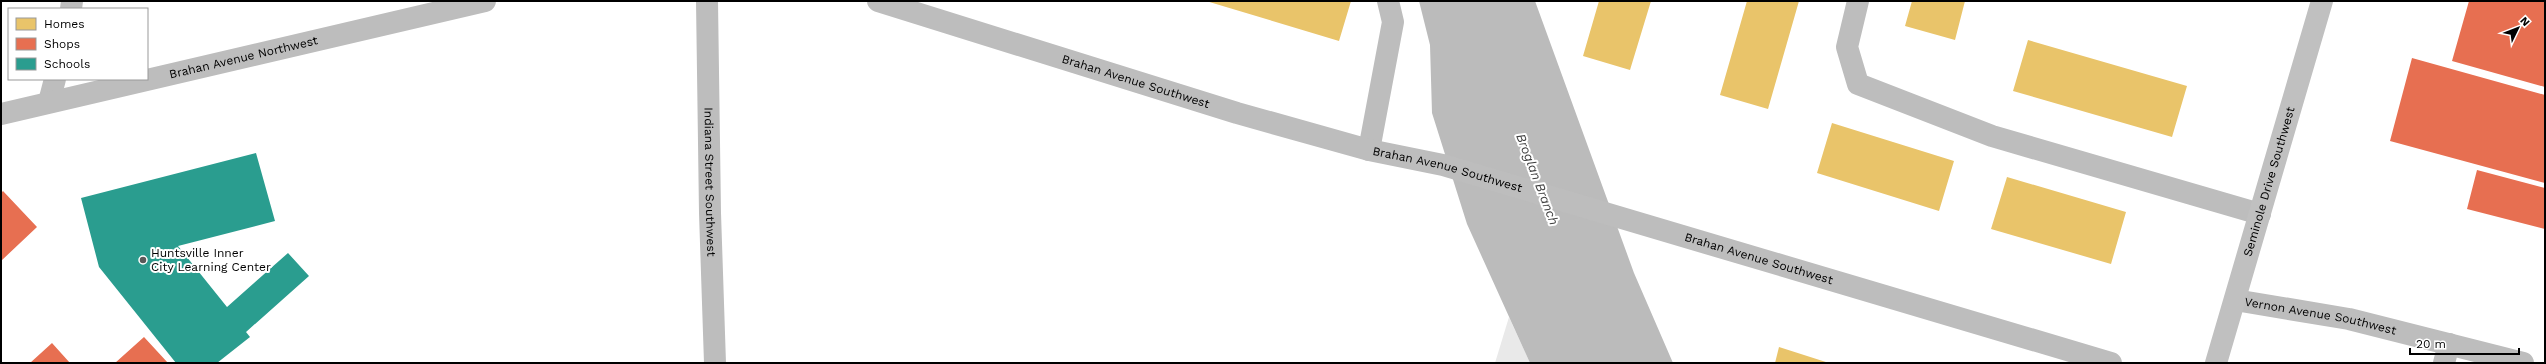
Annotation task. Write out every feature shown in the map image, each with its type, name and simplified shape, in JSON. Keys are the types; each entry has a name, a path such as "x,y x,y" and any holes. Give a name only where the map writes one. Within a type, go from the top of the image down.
{"street":[{"name":"Brahan Avenue Northwest","path":"148,79 485,1"},
{"name":"Indiana Street Southwest","path":"707,1 710,213 715,363"},
{"name":"Brahan Avenue Southwest","path":"878,1 1237,113 1369,150 1443,165 2111,363"},
{"path":"1369,150 1393,22 1388,1"},
{"path":"1858,1 1847,47 1858,84 1992,136 2260,214"},
{"name":"Seminole Drive Southwest","path":"2216,363 2322,1"},
{"path":"49,102 54,80"},
{"name":"Brahan Avenue Northwest","path":"1,114 144,80"},
{"name":"Vernon Avenue Southwest","path":"2235,300 2349,319 2447,354 2523,363"}],"shaded area":[{"path":"1509,317 1530,363 1495,363"}],"water":[{"name":"Broglan Branch","path":"1419,1 1535,1 1634,273 1673,363 1530,363 1467,224 1432,113 1430,45"}],"building: Homes":[{"path":"1206,1 1351,1 1339,41"},
{"path":"1599,1 1651,1 1630,70 1583,56"},
{"path":"1747,1 1799,1 1768,109 1720,95"},
{"path":"1912,1 1965,1 1955,40 1905,26"},
{"path":"2028,40 2187,86 2172,137 2013,91"},
{"path":"1832,123 1954,161 1939,211 1817,173"},
{"path":"2007,177 2126,212 2111,264 1991,229"},
{"path":"1779,347 1829,363 1775,363"}],"building: Shops":[{"path":"2469,1 2545,1 2545,87 2452,61"},
{"path":"2412,58 2545,95 2545,183 2390,141"},
{"path":"2477,170 2545,188 2545,229 2467,209"},
{"path":"3,191 37,227 1,261 1,193"},
{"path":"144,337 168,363 115,363"},
{"path":"52,343 70,363 30,363"}],"building: Schools":[{"name":"Huntsville Inner City Learning Center","path":"256,153 275,221 178,246 227,307 288,253 309,276 246,332 250,337 217,363 176,363 99,267 81,198"}],"place":[{"name":"Huntsville Inner City Learning Center","path":"143,260"}]}
